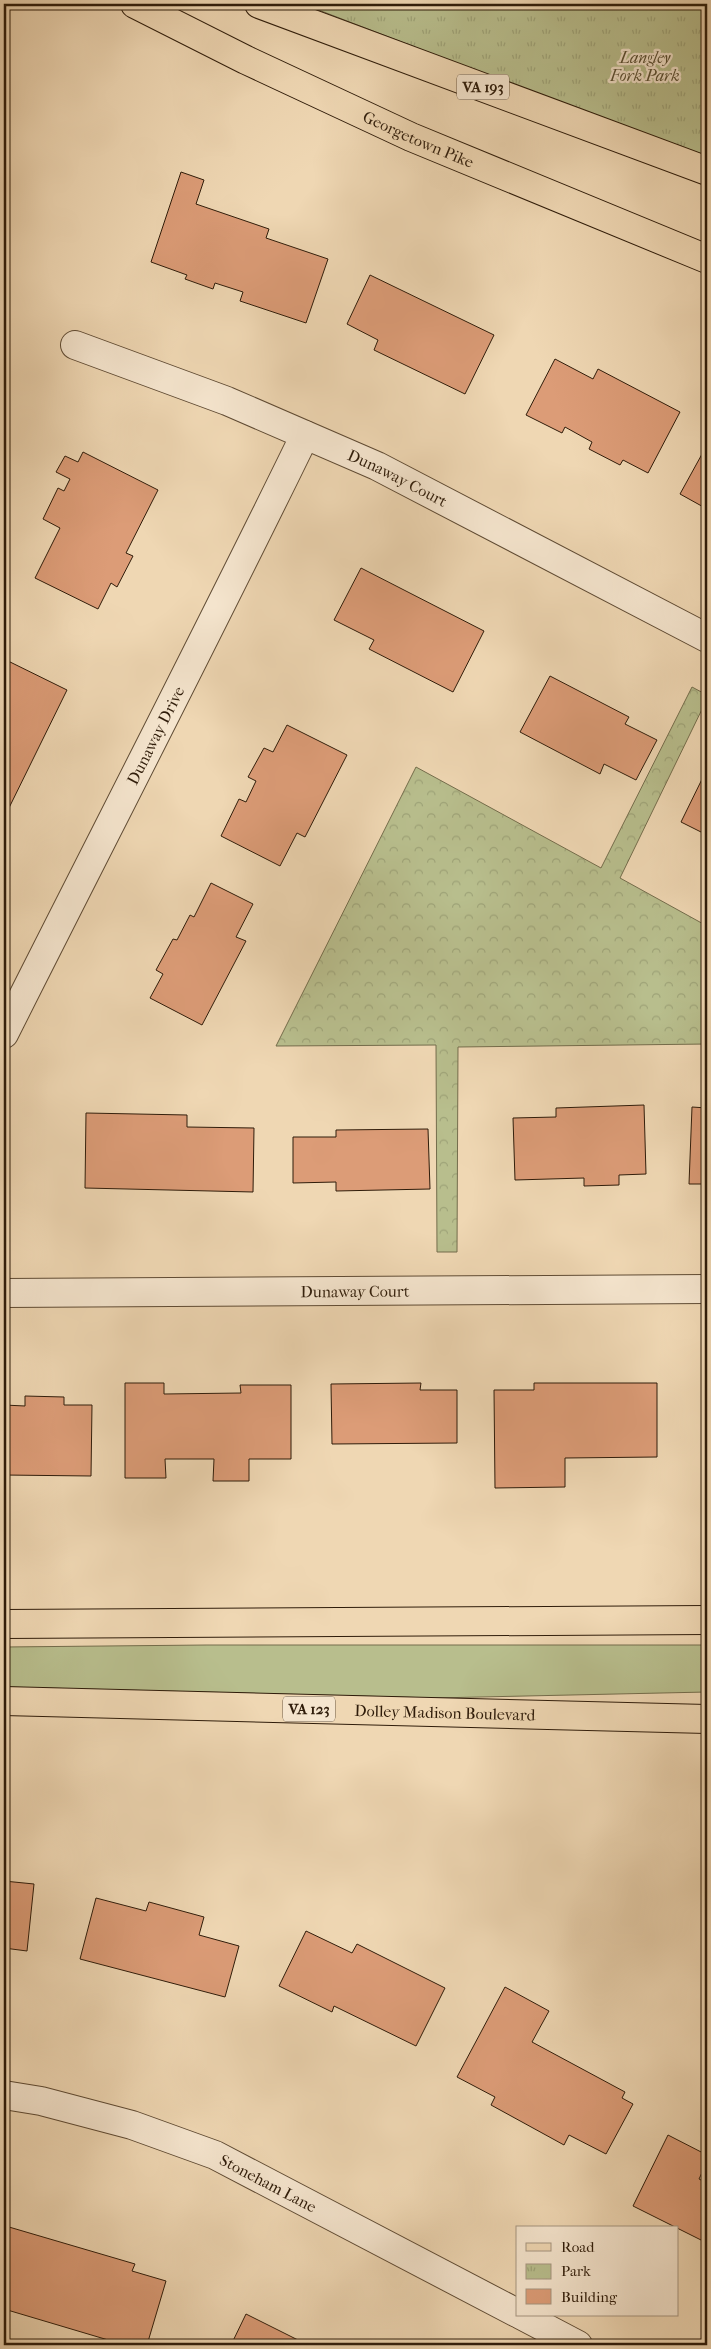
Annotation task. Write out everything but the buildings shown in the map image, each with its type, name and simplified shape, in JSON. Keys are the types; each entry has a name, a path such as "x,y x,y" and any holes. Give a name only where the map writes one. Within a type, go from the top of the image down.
{"main road":[{"name":"Georgetown Pike","path":"134,4 254,64 410,137 707,259"},
{"name":"VA 193","path":"259,4 296,11 707,171"},
{"path":"4,1624 707,1620"},
{"name":"Dolley Madison Boulevard","path":"4,1701 707,1719"}],"street":[{"name":"Dunaway Court","path":"75,345 227,401 377,466 707,638"},
{"name":"Dunaway Drive","path":"4,1034 164,715 210,629 304,435"},
{"name":"Dunaway Court","path":"4,1293 707,1289"},
{"name":"Stoneham Lane","path":"4,2096 41,2101 132,2125 215,2155 516,2312"},
{"path":"523,2316 578,2345"}],"green space":[{"name":"Langley Fork Park","path":"303,4 707,4 707,156 516,86"},
{"path":"692,687 707,695 707,699 620,878 707,926 707,1044 458,1047 457,1252 437,1252 436,1045 276,1046 416,767 601,868"},
{"path":"707,1645 707,1692 435,1698 4,1687 4,1647"}]}
